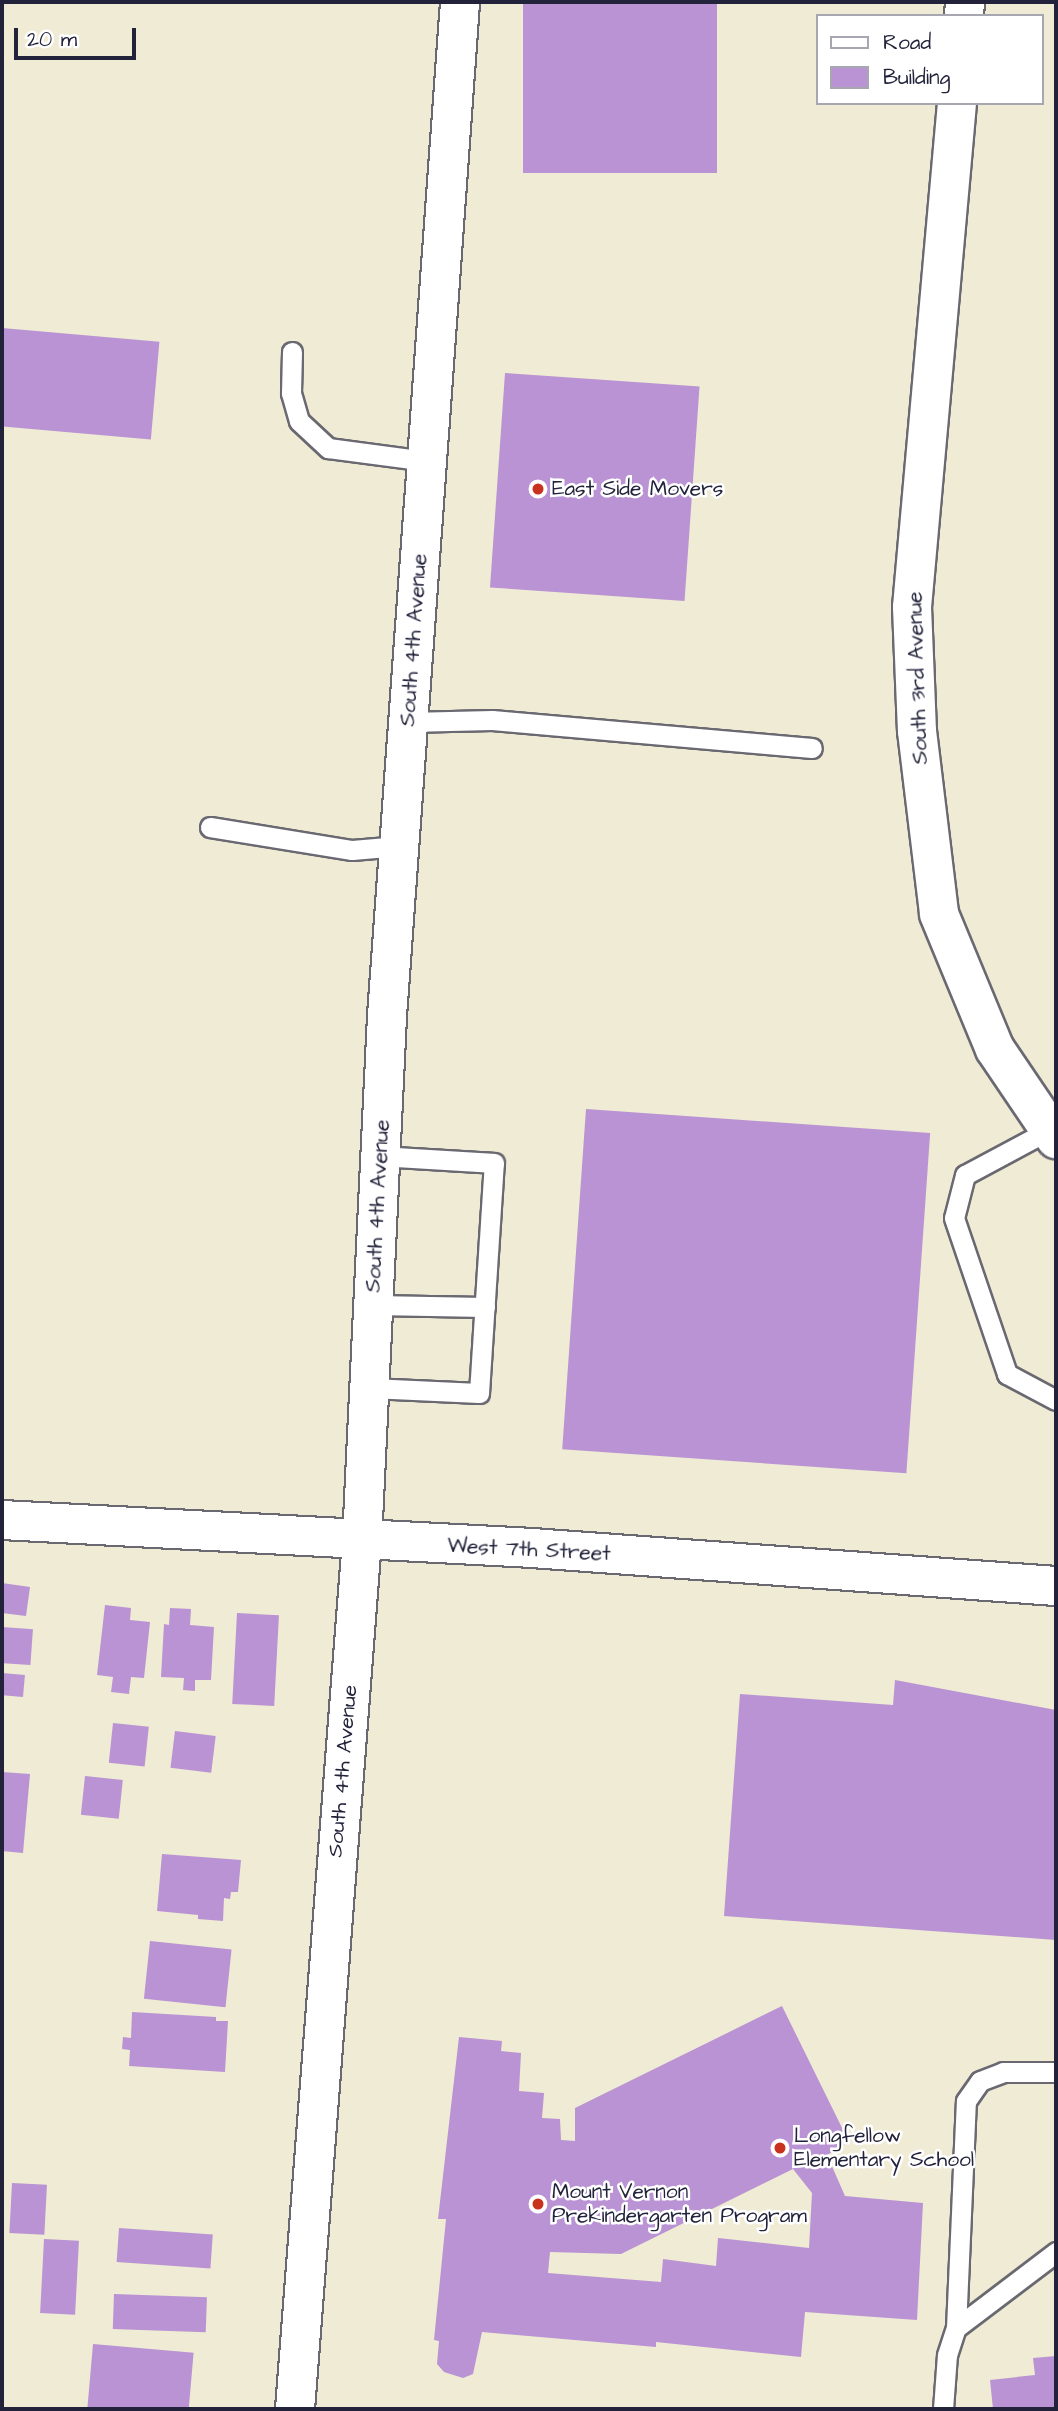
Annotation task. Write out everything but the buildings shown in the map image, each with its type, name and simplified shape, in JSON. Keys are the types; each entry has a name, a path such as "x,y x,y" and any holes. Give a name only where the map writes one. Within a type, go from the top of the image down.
{"street":[{"name":"South 4th Avenue","path":"295,2409 362,1541 380,1156 399,846 460,2"},
{"name":"South 3rd Avenue","path":"957,105 912,607 917,731 939,914 995,1049 1053,1135"},
{"name":"West 7th Street","path":"2,1520 545,1549 1056,1586"}],"lane":[{"path":"292,352 291,393 299,421 328,448 427,461"},
{"path":"408,722 492,720 812,748"},
{"path":"211,827 352,850 399,846"},
{"path":"1053,1135 965,1175 954,1218 1007,1374 1056,1400"},
{"path":"370,1388 479,1392 494,1163 380,1156"},
{"path":"374,1305 485,1307"},
{"path":"943,2409 947,2355 956,2328 967,2101 980,2081 1003,2072 1056,2072"},
{"path":"956,2328 1056,2252"}],"place":[{"name":"East Side Movers","path":"538,489"},
{"name":"Longfellow Elementary School","path":"780,2148"},
{"name":"Mount Vernon Prekindergarten Program","path":"538,2204"}]}
